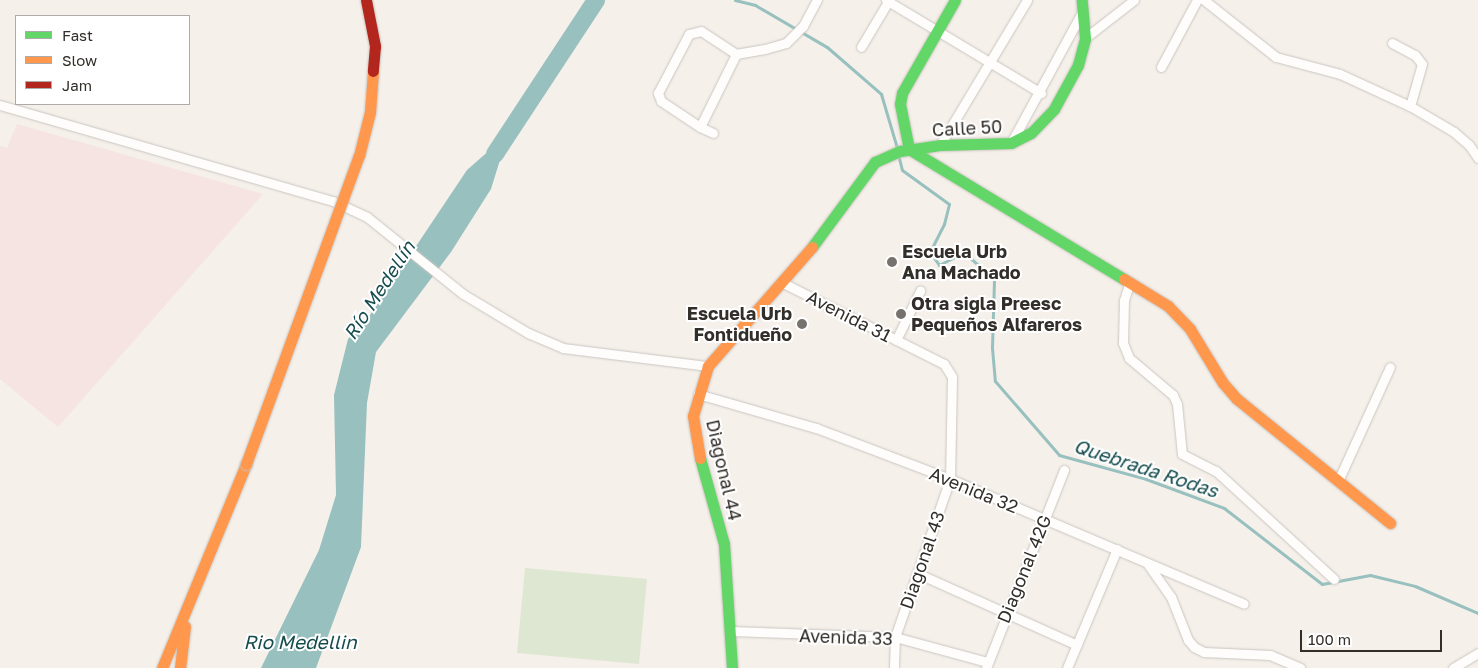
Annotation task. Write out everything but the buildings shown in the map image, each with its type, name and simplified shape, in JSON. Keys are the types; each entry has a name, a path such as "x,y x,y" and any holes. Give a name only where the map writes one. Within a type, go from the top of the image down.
{"main road":[{"path":"162,668 246,464 359,156 370,112 375,46 366,0"},
{"path":"955,0 902,92 900,104 905,150 1168,306 1190,329 1223,383 1232,394 1390,523"},
{"name":"Calle 50","path":"875,162 905,150 940,145 1011,143 1023,140 1054,109 1078,66 1085,38 1082,0"},
{"name":"Diagonal 44","path":"732,668 732,631 724,544 698,451 694,416 698,394 708,366 781,282 875,162"},
{"path":"180,668 187,607"}],"street":[{"path":"713,133 661,101 658,93 689,34 701,31 736,54 786,43 803,26 817,0"},
{"path":"861,47 888,0 1040,93"},
{"path":"940,145 1027,0"},
{"path":"1085,38 1134,0"},
{"path":"1161,68 1197,0"},
{"path":"1204,0 1276,57 1340,74 1410,106 1454,132 1469,145 1478,158"},
{"path":"1011,143 1040,93 1082,12"},
{"path":"1392,43 1415,55 1422,64 1410,106"},
{"path":"700,126 736,54"},
{"path":"0,105 334,201 367,217 463,294 528,333 563,348 708,366"},
{"name":"Avenida 31","path":"781,282 944,364"},
{"path":"1129,284 1124,300 1123,343 1129,358 1173,395 1177,404 1182,454 1216,471 1334,579"},
{"path":"896,340 920,290"},
{"name":"Diagonal 43","path":"894,668 895,637 919,574 950,479 954,389 952,377 944,364"},
{"path":"1338,480 1390,367"},
{"name":"Avenida 32","path":"698,394 816,428 950,479 1145,560 1190,583 1244,604"},
{"name":"Diagonal 42G","path":"987,665 1005,614 1064,470"},
{"path":"1067,668 1117,549"},
{"path":"1145,560 1171,597 1188,640 1194,648 1204,652 1270,655 1300,668"},
{"path":"919,574 1077,645"},
{"name":"Avenida 33","path":"732,631 895,637 987,665"},
{"path":"1453,668 1478,653"}],"shaded area":[{"path":"17,124 263,194 58,427 0,379 0,146 7,148"}],"green space":[{"path":"525,568 647,579 639,664 517,653"}],"water":[{"name":"Rio Medellin","path":"508,134 491,189 451,252 376,352 367,403 361,547 316,668 261,668 319,550 336,495 334,395 348,339 370,315 467,170"}],"waterway":[{"name":"Río Medellín","path":"495,154 596,0"},
{"name":"Quebrada Rodas","path":"735,0 755,5 827,47 881,94 897,148"},
{"name":"Quebrada Rodas","path":"898,154 902,170 949,204 944,224 930,252 939,265 964,252 994,280 992,348 995,381 1059,455 1146,479 1224,508 1322,584 1370,575 1415,586 1478,613"}],"traffic: fast":[{"path":"955,0 902,93 900,104 909,149 1124,279"},
{"path":"812,247 875,162 900,151 940,145 1011,143 1031,133 1054,109 1078,65 1085,38 1082,0"},
{"path":"700,458 724,544 732,668"}],"traffic: slow":[{"path":"246,464 359,156 370,112 373,71"},
{"path":"700,458 693,416 708,366 812,247"},
{"path":"1124,279 1168,306 1190,329 1223,383 1237,399 1390,523"},
{"path":"162,668 246,464"},
{"path":"180,668 185,626"}],"traffic: jam":[{"path":"366,0 375,46 373,71"}],"place":[{"name":"Escuela Urb Ana Machado","path":"892,262"},
{"name":"Otra sigla Preesc Pequeños Alfareros","path":"901,314"},
{"name":"Escuela Urb Fontidueño","path":"802,324"}]}
